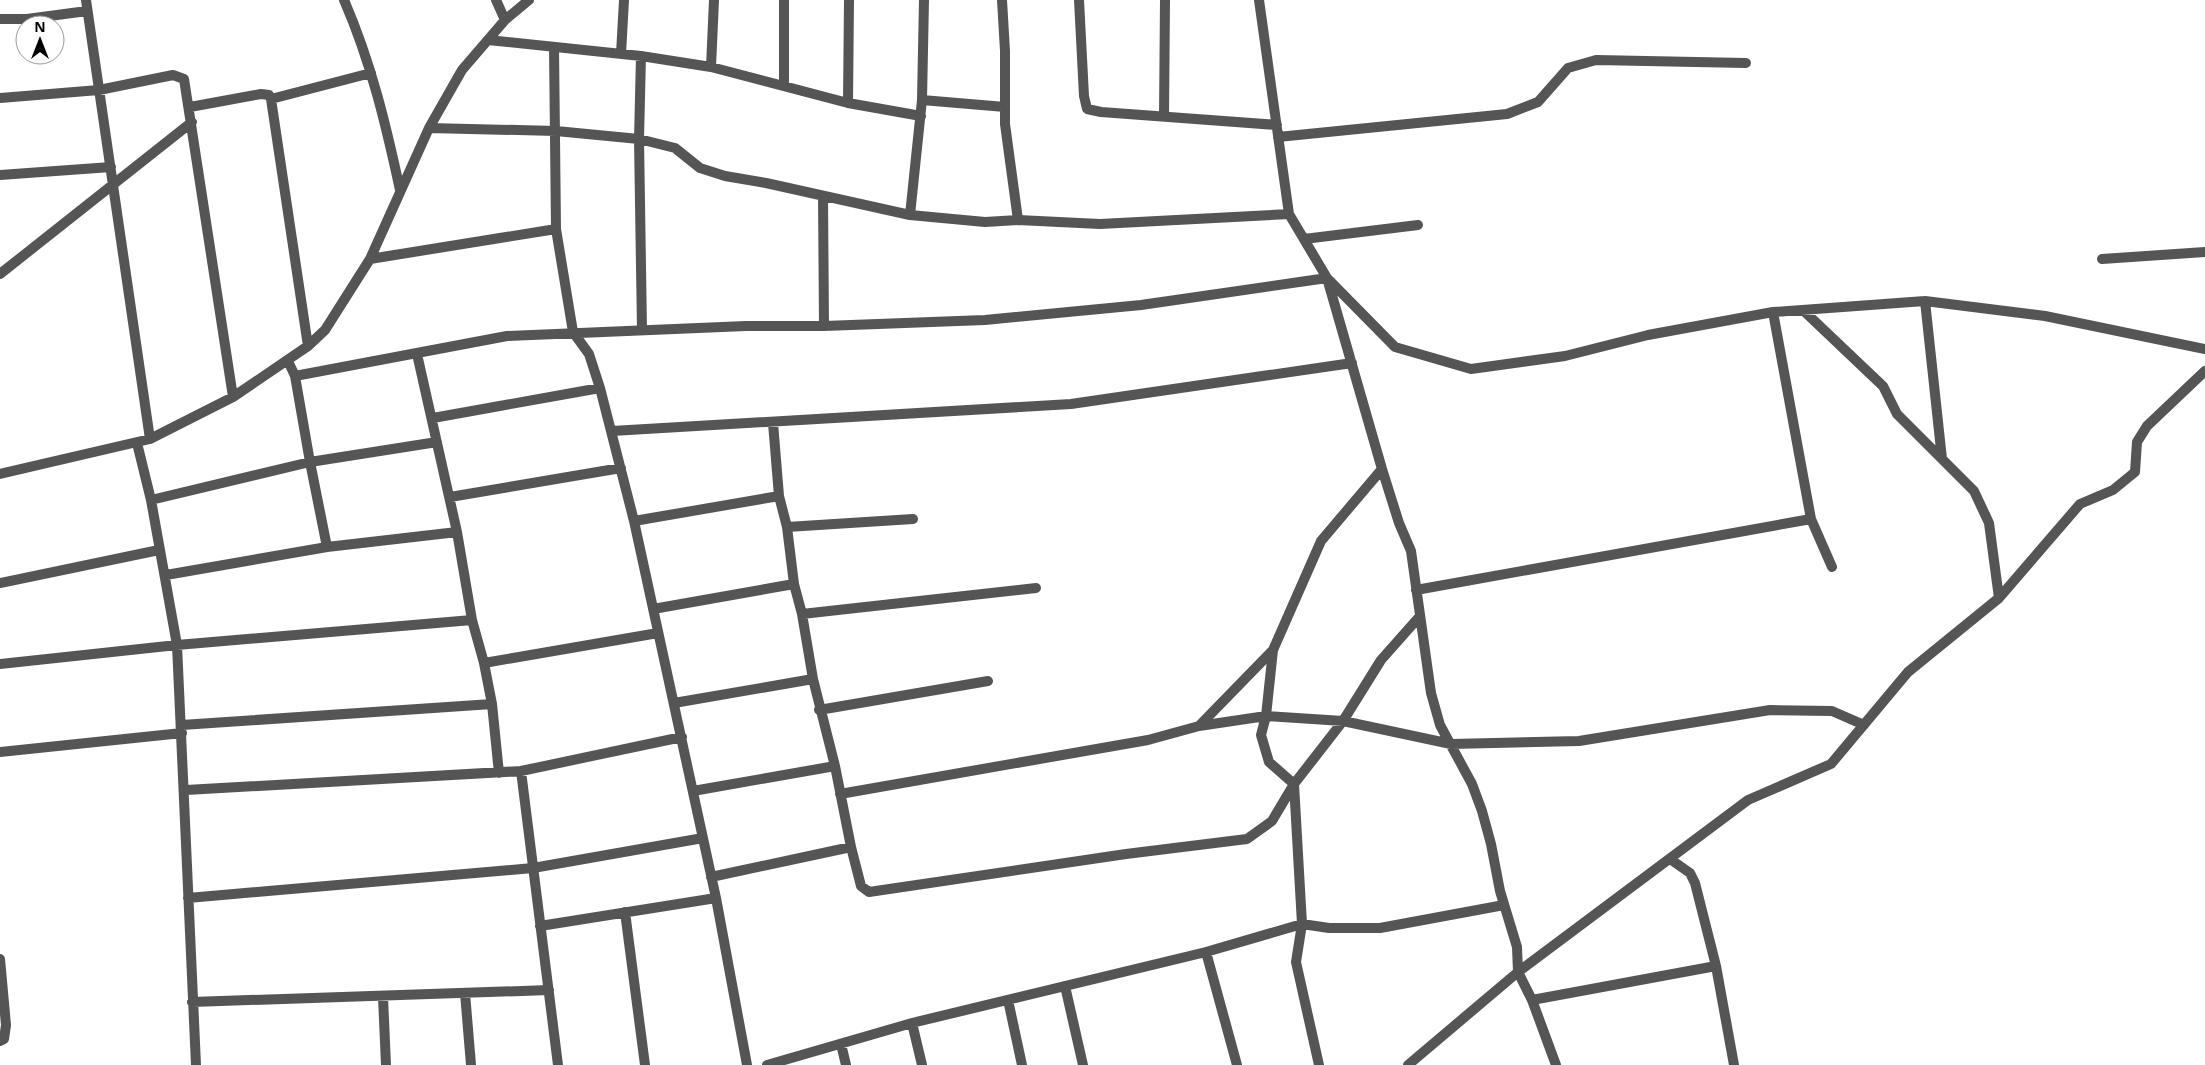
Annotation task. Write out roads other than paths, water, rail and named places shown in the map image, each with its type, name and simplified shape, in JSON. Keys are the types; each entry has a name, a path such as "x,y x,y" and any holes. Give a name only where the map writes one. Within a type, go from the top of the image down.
{"street":[{"path":"344,0 360,37 382,106 400,190"},
{"path":"496,0 505,20"},
{"path":"0,474 137,444 150,439 233,396 308,346 325,330 370,259 429,128 462,70 505,20 529,0"},
{"path":"621,54 624,0"},
{"path":"711,67 714,0"},
{"path":"784,0 784,86"},
{"path":"848,104 849,0"},
{"path":"910,215 921,116 924,0"},
{"path":"1002,0 1006,51 1005,107 1018,220"},
{"path":"1078,0 1084,96 1087,109 1101,112 1277,125"},
{"path":"1164,0 1164,117"},
{"path":"1259,0 1289,214 1327,278 1382,469 1399,523 1411,551 1431,693 1440,724 1461,767 1472,784 1482,811 1504,905 1517,947 1518,972 1532,1000 1556,1065"},
{"path":"0,19 27,19 88,3 150,439"},
{"path":"488,40 641,56 711,67 848,104 921,116"},
{"path":"554,47 556,229 573,332 589,354 600,388 634,521 716,898 747,1065"},
{"path":"641,56 639,139 642,330"},
{"path":"1278,137 1508,114 1538,102 1568,68 1596,60 1746,64"},
{"path":"271,99 371,73"},
{"path":"0,98 99,90 173,76 184,79 190,107 233,396"},
{"path":"190,107 261,94 269,95 271,99 308,346"},
{"path":"922,100 1005,107"},
{"path":"0,274 192,122"},
{"path":"429,128 556,130 639,139 675,148 700,168 725,176 910,215 985,222 1018,220 1100,224 1289,214"},
{"path":"0,175 111,167"},
{"path":"823,196 824,326"},
{"path":"1304,238 1418,225"},
{"path":"370,259 556,229"},
{"path":"2102,259 2205,252"},
{"path":"295,376 507,336 573,332 746,326 824,326 1004,318 1141,305 1327,278"},
{"path":"1327,278 1395,347 1471,369 1565,356 1648,334 1773,312 1925,301 2045,316 2205,349"},
{"path":"1925,301 1942,458"},
{"path":"1803,310 1883,386 1897,414 1974,491 1989,523 1999,598"},
{"path":"1773,312 1811,519 1832,567"},
{"path":"417,354 450,497 472,620 484,663 492,704 499,773"},
{"path":"288,361 295,376 327,547"},
{"path":"612,431 1071,404 1352,363"},
{"path":"1408,1065 1518,972 1748,800 1831,764 1908,672 1999,598 2080,504 2112,490 2135,472 2137,442 2148,426 2205,371"},
{"path":"433,418 600,388"},
{"path":"773,423 780,496 787,527 794,584 802,614 812,679 835,766 850,847 861,886 869,892 1126,854 1247,839 1272,821 1294,784 1343,721 1381,660 1420,616"},
{"path":"151,500 310,462 437,442"},
{"path":"137,444 151,500 178,645 186,790 188,898 196,1065"},
{"path":"450,497 621,468"},
{"path":"1319,1065 1296,962 1302,924 1294,784 1269,762 1261,735 1266,716 1274,650 1321,541 1382,469"},
{"path":"634,521 780,496"},
{"path":"787,527 913,519"},
{"path":"1416,590 1811,519"},
{"path":"166,575 327,547 457,532"},
{"path":"0,584 159,550"},
{"path":"653,609 794,584"},
{"path":"802,614 1036,588"},
{"path":"0,664 178,645 472,620"},
{"path":"484,663 658,633"},
{"path":"1199,726 1274,650"},
{"path":"674,703 812,679"},
{"path":"819,710 988,681"},
{"path":"0,752 182,729 492,704"},
{"path":"840,794 1148,740 1199,726 1266,716 1343,721 1451,744 1579,741 1770,710 1832,711 1864,724"},
{"path":"186,790 521,772 682,738"},
{"path":"693,791 835,766"},
{"path":"521,772 558,1065"},
{"path":"188,898 533,868 703,838"},
{"path":"711,877 850,847"},
{"path":"1670,859 1690,874 1694,883 1716,966 1734,1065"},
{"path":"540,926 716,898"},
{"path":"767,1065 912,1023 1206,952 1302,924 1329,928 1380,928 1504,905"},
{"path":"626,912 645,1065"},
{"path":"1206,952 1237,1065"},
{"path":"0,959 6,1025 4,1039 0,1041"},
{"path":"1532,1000 1716,966"},
{"path":"1065,986 1083,1065"},
{"path":"192,1002 549,990"},
{"path":"465,993 471,1065"},
{"path":"383,996 386,1065"},
{"path":"1008,1000 1022,1065"},
{"path":"912,1023 922,1065"},
{"path":"841,1044 846,1065"}]}
